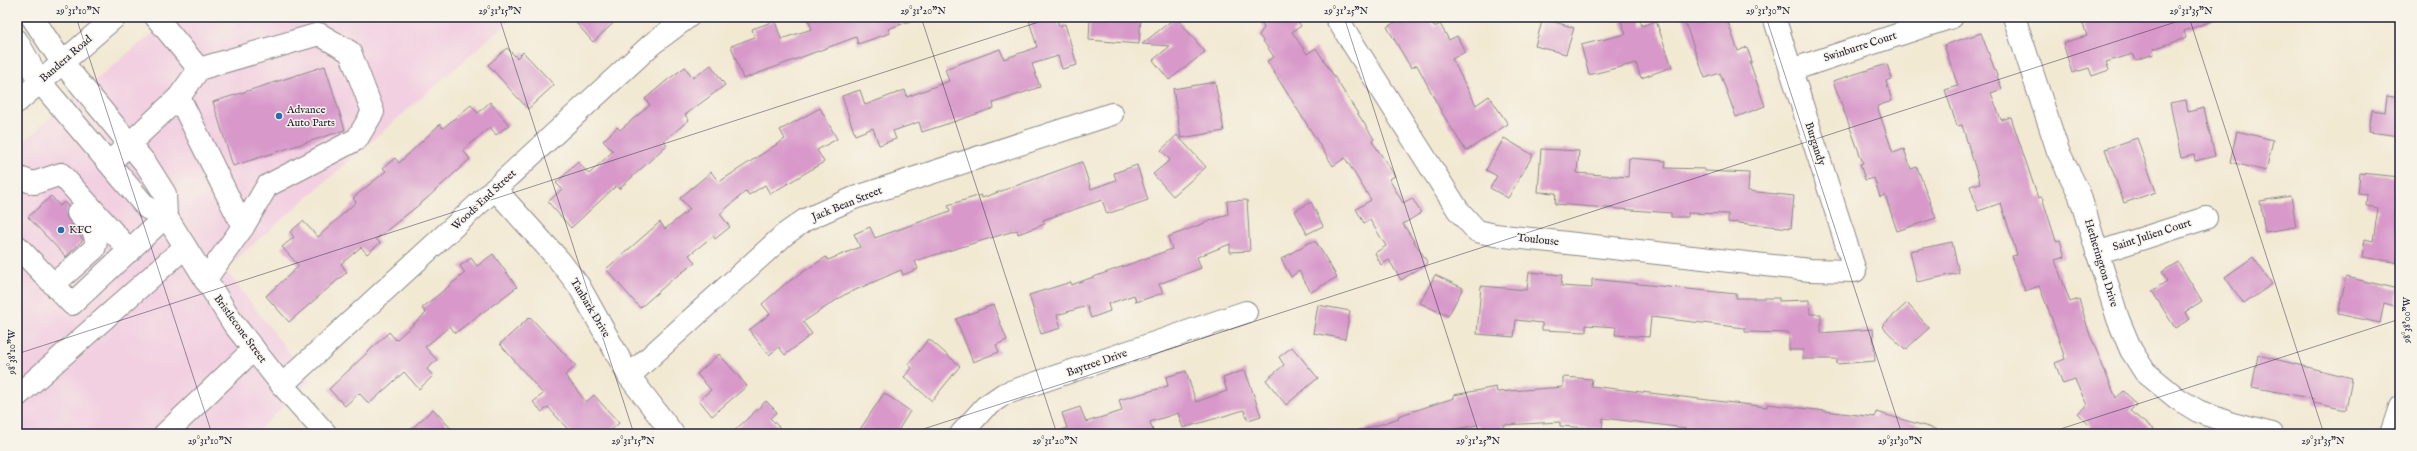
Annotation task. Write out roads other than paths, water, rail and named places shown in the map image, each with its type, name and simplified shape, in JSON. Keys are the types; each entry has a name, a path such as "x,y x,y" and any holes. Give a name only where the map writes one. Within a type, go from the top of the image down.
{"street":[{"name":"Bandera Road","path":"17,102 115,17"},
{"path":"156,17 199,69"},
{"name":"Woods End Street","path":"282,385 652,44 688,17"},
{"name":"Toulouse","path":"1336,17 1458,210 1477,231 1495,235 1810,270 1855,271"},
{"name":"Burgandy","path":"1774,17 1855,271"},
{"name":"Swinburre Court","path":"1791,70 1952,17"},
{"name":"Hetherington Drive","path":"2014,17 2058,151 2079,193 2118,319 2131,350 2145,372 2178,400 2198,411 2232,424 2272,434"},
{"name":"Bristlecone Street","path":"35,18 62,62 131,144 165,194 166,216 205,280 254,350 282,385 326,434"},
{"path":"17,35 35,18"},
{"path":"109,163 131,144 179,97 199,69 319,34 350,52 373,112 357,139 267,186 243,226 205,280"},
{"path":"17,41 40,82 147,208 166,216 72,304 17,246"},
{"path":"179,97 243,226"},
{"name":"Jack Bean Street","path":"629,376 784,235 806,220 854,198 1112,114"},
{"path":"17,177 34,183 61,174 130,251"},
{"path":"47,178 91,228 97,242 94,249 54,284"},
{"name":"Tanbark Drive","path":"495,189 560,260 579,286 629,376 673,434"},
{"name":"Saint Julien Court","path":"2097,253 2206,218"},
{"path":"18,394 185,247"},
{"name":"Baytree Drive","path":"961,434 985,407 1004,394 1246,312"},
{"path":"165,434 254,350"},
{"path":"2391,434 2400,407"}],"place":[{"name":"Advance Auto Parts","path":"279,116"},
{"name":"KFC","path":"61,230"}]}
